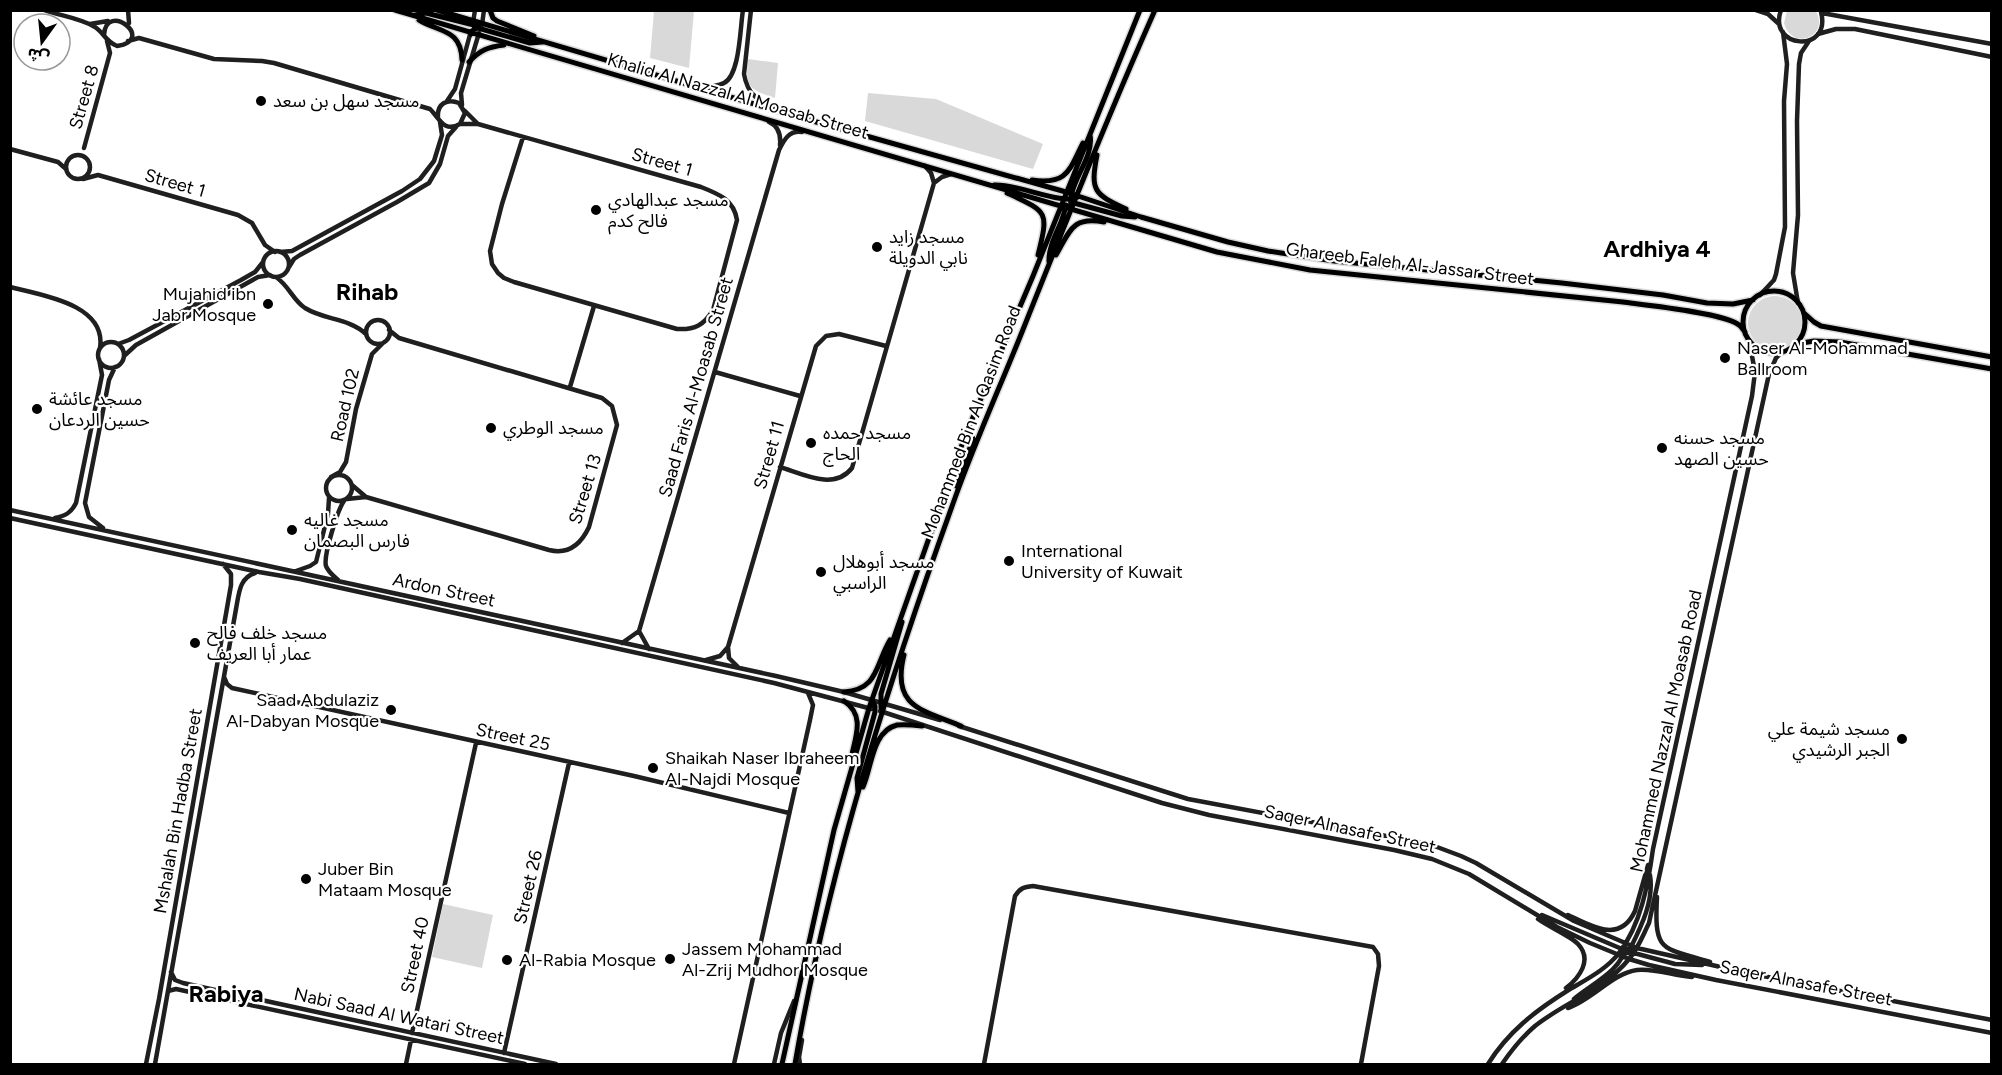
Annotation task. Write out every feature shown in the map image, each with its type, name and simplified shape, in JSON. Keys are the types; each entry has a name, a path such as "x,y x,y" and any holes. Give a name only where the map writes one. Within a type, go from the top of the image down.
{"main road":[{"name":"Khalid Al Nazzal Al Moasab Street","path":"395,10 471,34 480,30 546,42 1010,177 1069,201"},
{"name":"Khalid Al Nazzal Al Moasab Street","path":"437,10 473,24 509,45 990,185"},
{"path":"490,10 497,21 546,42"},
{"name":"Mohammed Bin Al Qasim Road","path":"882,703 955,497 1050,264 1090,134 1140,10"},
{"name":"Mohammed Bin Al Qasim Road","path":"872,700 965,436 1033,276 1099,141 1155,10"},
{"path":"413,16 426,13 473,24"},
{"path":"413,16 455,36 460,42 462,60"},
{"path":"469,62 477,53 486,48 509,45"},
{"path":"1010,177 1046,182 1061,178 1068,172 1094,123"},
{"path":"1099,141 1093,177 1099,194 1141,217"},
{"path":"990,185 1016,186 1122,216 1141,217"},
{"path":"990,185 1036,206 1042,213 1045,227 1033,276"},
{"name":"Ghareeb Faleh Al-Jassar Street","path":"1069,201 1136,228 1216,252 1310,270 1623,302 1728,320 1739,324 1745,332"},
{"name":"Ghareeb Faleh Al-Jassar Street","path":"1141,217 1228,242 1334,261 1562,283 1663,295 1707,303 1733,304 1753,300"},
{"path":"1045,275 1071,229 1077,224 1085,220 1093,220 1136,228"},
{"path":"1992,357 1821,326 1804,313 1790,296 1781,292 1760,295 1753,300 1744,315 1745,332 1749,339 1755,346 1773,353 1782,352 1796,344 1814,341 1840,342 1992,369"},
{"path":"1796,344 1804,330 1804,313"},
{"path":"955,497 957,483 973,439 971,434 965,436"},
{"path":"847,783 875,710 882,703 902,625 902,614"},
{"path":"913,618 901,669 900,679 904,693 916,708 961,726"},
{"path":"844,693 860,690 870,683 887,645 895,634"},
{"path":"859,793 857,778 875,710 872,700"},
{"path":"782,1065 834,830 847,783 858,722 855,711 844,701"},
{"path":"795,1065 827,905 859,793 883,734 896,726 921,726"},
{"path":"827,905 822,907 819,904 834,846 834,830"}],"street":[{"path":"44,10 88,24 111,44 123,45 131,36 132,29"},
{"path":"128,10 129,23 139,38"},
{"path":"430,109 447,101 455,90 471,34 475,10"},
{"path":"276,277 287,270 294,259 300,255 429,183 440,164 448,136 465,117 461,93 484,10"},
{"path":"700,87 715,86 728,81 734,71 743,10"},
{"path":"751,10 744,74 747,89 753,96 788,114"},
{"path":"1756,10 1768,14 1780,25"},
{"path":"1760,295 1774,280 1785,227 1784,101 1787,64 1779,20 1782,10"},
{"path":"1818,34 1822,28 1821,12 1992,44"},
{"path":"105,37 104,27 117,14"},
{"path":"88,24 124,19 129,23"},
{"path":"1892,36 1890,30 1893,25"},
{"path":"1798,303 1793,273 1798,214 1799,64 1801,53 1809,40 1826,31 1844,28 1992,57"},
{"path":"1783,32 1795,41 1809,40"},
{"name":"Street 8","path":"89,162 84,148 110,52 105,37"},
{"path":"128,41 139,38 214,59 274,63 430,109 448,127 459,125"},
{"name":"Street 8","path":"110,52 123,45"},
{"path":"736,60 741,64 745,62"},
{"path":"447,101 455,101 478,124"},
{"path":"100,348 106,343 129,340 242,280 255,272 264,260 278,252 292,251 420,179 434,160 442,135 439,120 441,105"},
{"path":"740,111 772,124 779,132 780,150"},
{"name":"Street 1","path":"459,125 478,124 523,136 701,187 724,197 736,212 736,230 713,310 705,323 689,330 677,329 504,278 492,264 490,251 523,136"},
{"path":"780,150 789,134 797,131 825,136"},
{"name":"Street 8","path":"71,157 84,148"},
{"path":"10,149 58,162 71,178 77,180 98,175 89,162 80,155 58,162"},
{"name":"Saad Faris Al-Moasab Street","path":"639,631 780,150"},
{"path":"66,169 71,157"},
{"path":"83,179 89,173 89,162"},
{"path":"780,467 829,481 847,474 855,458 934,183 931,173 925,166"},
{"path":"934,183 951,174"},
{"name":"Street 1","path":"98,175 238,215 252,223 266,245 278,252"},
{"path":"266,245 265,270 286,283 303,307 357,326 375,344 385,341 389,330 382,321 357,326"},
{"path":"278,252 288,260 286,283"},
{"path":"124,356 136,345 258,277 270,275"},
{"path":"10,286 83,310 94,321 101,334 123,349 122,363 115,367 107,367 99,359"},
{"path":"570,387 594,306"},
{"path":"366,335 367,327 371,322"},
{"name":"Street 13","path":"346,500 366,497 549,550 557,552 570,550 584,539 589,527 617,425 612,406 602,398 399,338 389,330"},
{"path":"53,519 65,516 74,507 102,375 99,359 101,334"},
{"name":"Street 11","path":"728,647 816,346 826,336 845,334 886,346"},
{"name":"Road 102","path":"366,335 372,354"},
{"name":"Street 13","path":"385,341 399,338"},
{"name":"Mohammed Nazzal Al Moasab Road","path":"1488,1065 1504,1041 1533,1012 1627,951 1643,923 1651,888 1649,872 1653,849 1750,405 1755,372 1749,339"},
{"name":"Road 102","path":"331,477 342,470 346,462 372,354 385,341"},
{"name":"Mohammed Nazzal Al Moasab Road","path":"1502,1065 1536,1026 1601,985 1649,923 1769,374 1776,358 1782,352"},
{"path":"107,531 93,522 86,509 91,467 109,380 115,367"},
{"path":"715,372 800,396"},
{"name":"Road 102","path":"346,462 351,482"},
{"path":"83,465 86,469 91,467"},
{"path":"296,571 316,562 328,514 329,498 325,488 331,477 339,475 351,482 352,492 336,516 326,560 328,569 339,581"},
{"name":"Street 13","path":"351,482 366,497"},
{"path":"329,498 336,502 346,500"},
{"name":"Ardon Street","path":"10,510 790,679 872,700"},
{"name":"Ardon Street","path":"10,518 788,686 875,710"},
{"path":"128,543 153,547 156,544 153,540"},
{"path":"223,564 231,574 231,585"},
{"path":"241,586 242,581 248,576 259,572"},
{"path":"231,585 237,581 241,586"},
{"name":"Mshalah Bin Hadba Street","path":"146,1065 231,585"},
{"name":"Mshalah Bin Hadba Street","path":"155,1065 241,586"},
{"path":"535,631 539,629 537,624"},
{"path":"549,635 549,630 552,628"},
{"path":"622,643 639,631 649,649"},
{"path":"702,660 720,656 728,647"},
{"path":"728,647 729,658 739,668"},
{"path":"774,683 777,680 776,676"},
{"path":"220,695 232,688 226,684 224,677"},
{"path":"788,686 786,683 790,679"},
{"name":"Street 25","path":"232,688 789,813"},
{"path":"734,1065 813,705 807,692"},
{"path":"813,705 822,695"},
{"name":"Saqer Alnasafe Street","path":"872,700 1188,799 1429,844 1468,860 1627,951 1675,964 1710,965 1992,1020"},
{"name":"Saqer Alnasafe Street","path":"875,710 1188,810 1432,859 1469,874 1534,914 1558,921 1627,951 1716,980 1992,1033"},
{"name":"Street 40","path":"412,1033 476,743"},
{"path":"201,759 205,764 210,761"},
{"name":"Street 26","path":"504,1053 569,763"},
{"path":"1535,900 1595,928 1604,930 1623,927 1635,911 1653,849"},
{"path":"1658,885 1656,930 1662,944 1674,951 1747,973"},
{"path":"984,1065 1015,896 1018,890 1033,886 1373,947 1378,954 1379,966 1361,1065"},
{"path":"1514,902 1552,929 1573,940 1583,954 1584,966 1577,980 1541,1007"},
{"path":"800,1065 816,955"},
{"path":"1561,1011 1584,990 1605,976 1616,960"},
{"path":"1561,1011 1587,1000 1632,971 1648,970 1676,976 1716,980"},
{"name":"Nabi Saad Al Watari Street","path":"171,972 175,980 183,983 556,1065"},
{"name":"Nabi Saad Al Watari Street","path":"168,991 176,990 239,1003 525,1065"},
{"path":"239,1003 237,999 241,996"},
{"path":"774,1065 781,1033 796,996"},
{"path":"155,1018 159,1021 163,1019"},
{"path":"153,1031 157,1029 161,1034"},
{"path":"406,1065 411,1040"},
{"path":"450,1048 454,1047 453,1042"},
{"path":"466,1045 463,1048 466,1052"}],"shaded area":[{"path":"654,11 694,11 689,68 650,58"},
{"path":"1787,11 1816,11 1819,20 1814,34 1801,39 1788,32 1784,23"},
{"path":"748,59 778,63 775,98 754,90 748,82"},
{"path":"868,93 936,99 1043,144 1033,169 865,121"},
{"path":"1775,296 1785,298 1794,304 1800,313 1802,323 1800,333 1794,342 1785,348 1775,350 1765,348 1756,342 1750,333 1748,323 1750,313 1756,304 1765,298"},
{"path":"443,904 493,915 482,968 432,957"}],"place":[{"name":"مسجد سهل بن سعد","path":"261,101"},
{"name":"مسجد عبدالهادي فالح كدم","path":"596,210"},
{"name":"مسجد زايد نابي الدويلة","path":"877,247"},
{"name":"Mujahid ibn Jabr Mosque","path":"268,304"},
{"name":"Naser Al-Mohammad Ballroom","path":"1725,358"},
{"name":"مسجد عائشة حسين الردعان","path":"37,409"},
{"name":"مسجد الوطري","path":"491,428"},
{"name":"مسجد حمده الحاج","path":"811,443"},
{"name":"مسجد حسنه حسين الصهد","path":"1662,448"},
{"name":"مسجد غاليه فارس البصمان","path":"292,530"},
{"name":"International University of Kuwait","path":"1009,561"},
{"name":"مسجد أبوهلال الراسبي","path":"821,572"},
{"name":"مسجد خلف فالح عمار أبا العريف","path":"195,643"},
{"name":"Saad Abdulaziz Al-Dabyan Mosque","path":"391,710"},
{"name":"مسجد شيمة علي الجبر الرشيدي","path":"1902,739"},
{"name":"Shaikah Naser Ibraheem Al-Najdi Mosque","path":"653,768"},
{"name":"Juber Bin Mataam Mosque","path":"306,879"},
{"name":"Jassem Mohammad Al-Zrij Mudhor Mosque","path":"670,959"},
{"name":"Al-Rabia Mosque","path":"507,960"}],"district":[{"name":"Ardhiya 4","path":"1657,249"},
{"name":"Rihab","path":"367,292"},
{"name":"Rabiya","path":"226,994"}]}
